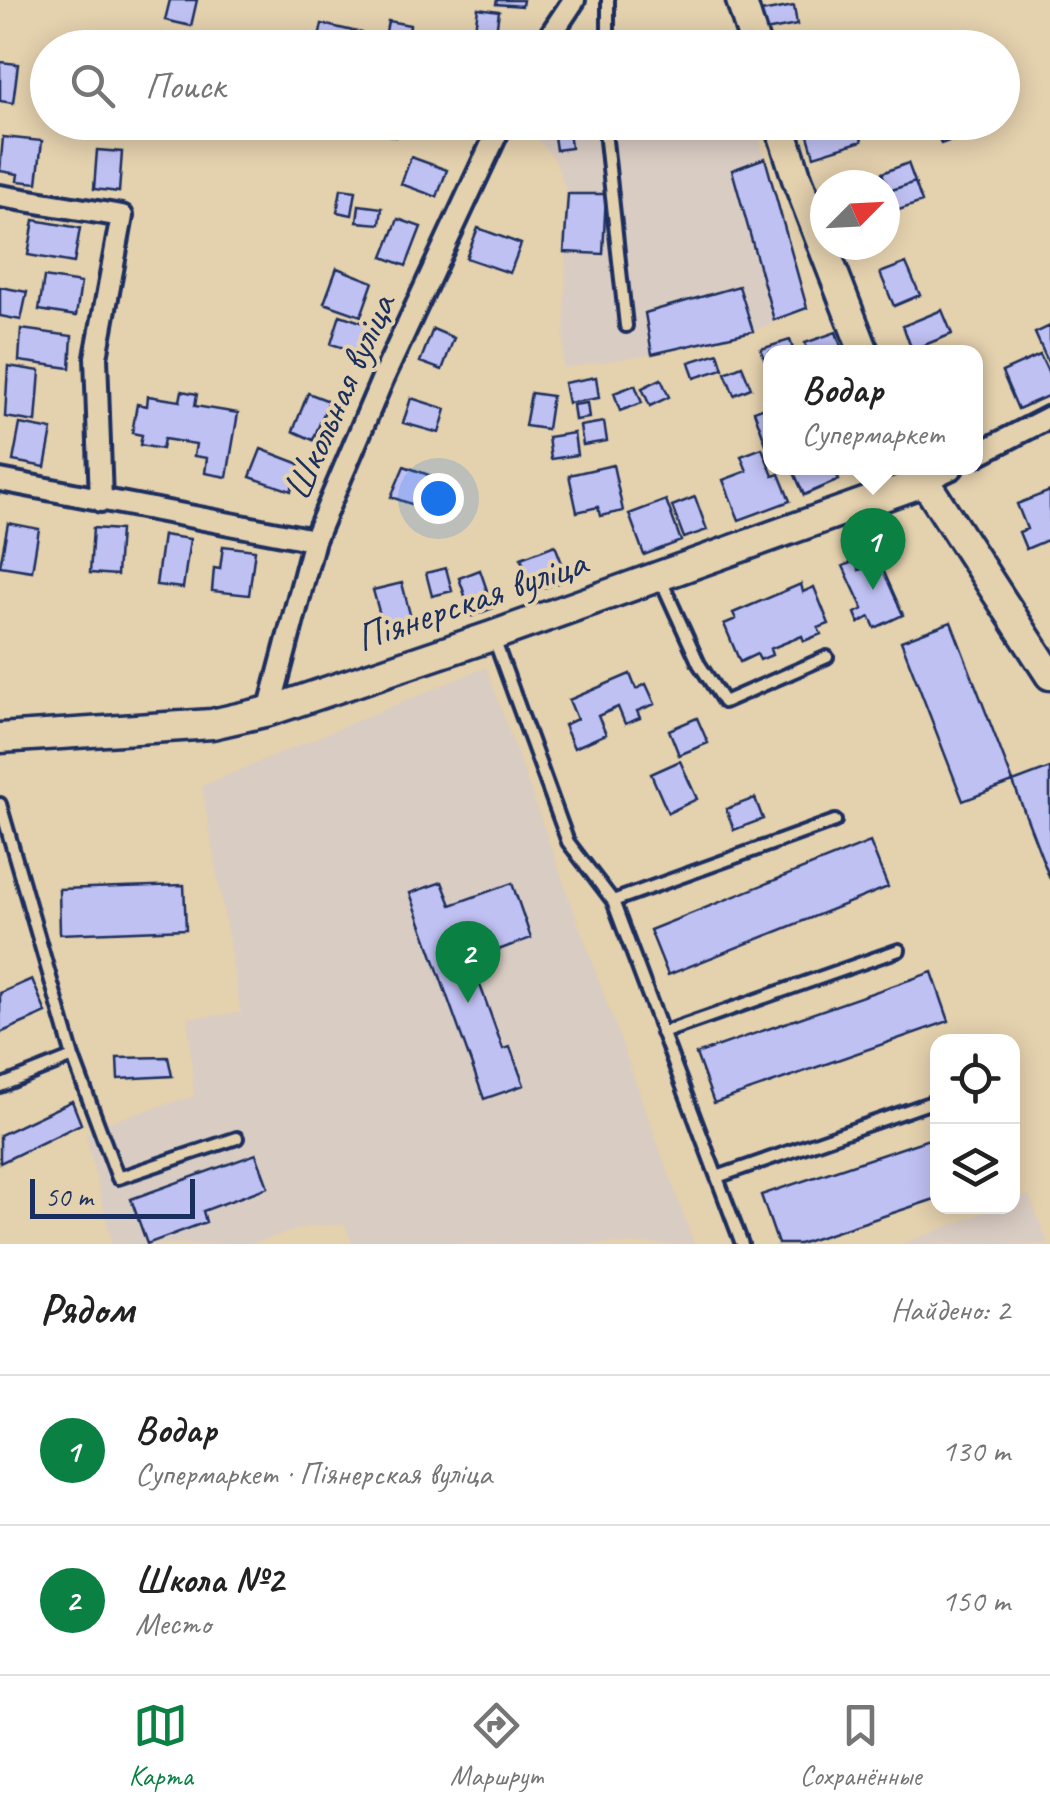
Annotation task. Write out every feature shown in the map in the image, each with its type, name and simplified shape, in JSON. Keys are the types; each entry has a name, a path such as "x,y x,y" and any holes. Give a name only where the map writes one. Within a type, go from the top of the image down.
{"street":[{"path":"554,30 574,0"},
{"path":"741,0 750,30"},
{"name":"Школьная вуліца","path":"269,711 314,540 494,140"},
{"path":"784,140 861,345"},
{"path":"0,196 122,216 96,357 101,501"},
{"path":"983,451 1050,417"},
{"path":"920,475 1050,676"},
{"name":"Піянерская вуліца","path":"0,738 212,724 269,711 659,577 920,475"},
{"path":"0,480 314,540"}],"lane":[{"path":"608,0 608,30"},
{"path":"606,140 626,326"},
{"path":"659,577 700,664 724,702 827,658"},
{"path":"492,636 568,842 613,902 742,1244"},
{"path":"0,804 73,1057 118,1178 237,1138"},
{"path":"613,902 836,821"},
{"path":"662,1033 899,950"},
{"path":"0,1086 73,1057"},
{"path":"717,1178 930,1103"}],"shaded area":[{"path":"538,140 760,140 807,308 753,331 652,354 563,368 568,194 554,158"},
{"path":"486,667 694,1244 352,1244 345,1224 306,1227 250,1244 112,1244 86,1135 98,1125 194,1096 188,1018 241,1013 202,786"},
{"path":"1029,1195 1048,1244 902,1244 981,1214 1020,1214 1020,1198"}],"building":[{"path":"170,0 197,0 191,26 165,20"},
{"path":"497,0 523,0 522,6 496,4"},
{"path":"794,6 797,25 765,30 761,12"},
{"path":"478,8 499,11 496,30 475,29"},
{"path":"388,21 410,25 409,30 386,30"},
{"path":"322,24 349,30 321,30"},
{"path":"0,62 18,64 13,103 0,101"},
{"path":"3,137 42,141 37,183 17,181 18,174 0,171"},
{"path":"555,140 570,140 571,148 556,150"},
{"path":"809,140 862,140 862,141 814,156"},
{"path":"97,150 122,152 119,192 94,189"},
{"path":"411,157 447,170 437,197 401,184"},
{"path":"765,158 807,308 774,320 732,170"},
{"path":"908,163 915,182 900,187 900,170 890,170"},
{"path":"915,182 922,202 900,210 900,187"},
{"path":"341,189 356,191 352,215 337,212"},
{"path":"568,194 606,194 603,254 564,252"},
{"path":"359,205 382,208 380,224 357,222"},
{"path":"398,219 421,227 406,266 383,257"},
{"path":"34,220 80,228 74,263 28,255"},
{"path":"478,228 521,244 510,273 466,258"},
{"path":"906,263 920,295 894,306 880,273"},
{"path":"337,268 373,282 361,316 324,303"},
{"path":"44,277 81,283 76,316 39,310"},
{"path":"739,286 753,331 652,354 645,313"},
{"path":"0,287 27,292 21,320 0,316"},
{"path":"942,310 952,334 924,345 910,345 903,326"},
{"path":"340,315 373,326 364,354 331,344"},
{"path":"1050,326 1050,361 1048,362 1035,333"},
{"path":"21,329 72,336 70,368 19,361"},
{"path":"433,329 454,338 442,370 420,362"},
{"path":"836,332 841,345 806,345"},
{"path":"718,353 723,369 694,378 689,362"},
{"path":"1040,355 1050,376 1050,395 1018,409 1002,372"},
{"path":"8,366 40,371 36,422 5,417"},
{"path":"742,366 751,388 734,395 725,373"},
{"path":"596,377 599,398 568,403 564,383"},
{"path":"661,379 669,397 650,406 642,388"},
{"path":"635,385 642,403 620,411 614,393"},
{"path":"182,391 197,394 195,406 238,413 227,477 205,473 207,458 194,456 196,444 164,439 162,449 140,445 142,435 132,433 137,404 147,406 148,396 180,401"},
{"path":"308,393 329,401 313,440 293,431"},
{"path":"531,393 552,396 547,429 525,426"},
{"path":"411,398 446,409 439,433 403,423"},
{"path":"587,403 589,418 575,420 573,405"},
{"path":"763,408 763,436 754,411"},
{"path":"604,422 607,441 583,445 580,426"},
{"path":"20,424 52,430 45,467 13,461"},
{"path":"574,433 577,455 551,459 548,437"},
{"path":"762,448 763,475 779,475 790,501 739,520 723,480 747,471 741,456"},
{"path":"261,449 300,464 291,491 250,477"},
{"path":"613,465 623,511 600,516 598,507 577,512 569,475"},
{"path":"404,466 448,482 437,513 391,497"},
{"path":"795,475 837,475 839,480 804,495"},
{"path":"1050,491 1050,539 1026,549 1019,532 1027,529 1017,504"},
{"path":"695,497 707,530 684,538 672,506"},
{"path":"666,500 681,541 644,555 629,514"},
{"path":"8,523 39,529 32,571 0,566"},
{"path":"93,528 120,530 117,575 90,573"},
{"path":"163,535 190,539 183,588 156,585"},
{"path":"555,545 568,579 533,592 521,558"},
{"path":"223,546 255,550 249,595 212,591 214,568 220,569"},
{"path":"855,561 859,570 879,561 903,615 875,628 870,617 859,623 855,613 863,609 843,566"},
{"path":"446,568 452,591 432,596 426,573"},
{"path":"480,570 493,608 472,616 459,578"},
{"path":"402,583 413,626 385,633 373,590"},
{"path":"801,584 803,592 814,587 829,624 818,628 821,634 804,641 802,636 770,649 772,655 760,660 757,654 740,662 724,624 736,619 733,613"},
{"path":"951,622 1013,782 963,801 901,641"},
{"path":"630,674 636,689 646,684 655,704 637,711 640,718 625,724 618,707 598,716 606,734 574,748 564,725 577,719 569,700"},
{"path":"697,718 708,743 679,755 669,730"},
{"path":"680,761 697,799 668,813 651,774"},
{"path":"1050,768 1050,879 1013,782"},
{"path":"755,798 763,819 734,830 726,809"},
{"path":"870,842 888,887 668,975 650,930"},
{"path":"442,882 451,905 512,883 531,938 471,960 503,1049 510,1047 524,1085 484,1099 410,893"},
{"path":"184,885 186,929 60,934 59,889"},
{"path":"932,972 949,1021 714,1103 696,1054"},
{"path":"32,979 46,1013 0,1033 0,993"},
{"path":"168,1057 172,1076 118,1079 117,1058"},
{"path":"72,1101 81,1124 0,1163 0,1135"},
{"path":"930,1139 930,1201 799,1244 778,1244 761,1195"},
{"path":"256,1154 268,1187 203,1211 206,1222 147,1244 131,1199"}],"place":[{"name":"Водар","path":"873,590"},
{"name":"Школа №2","path":"468,1003"}]}
